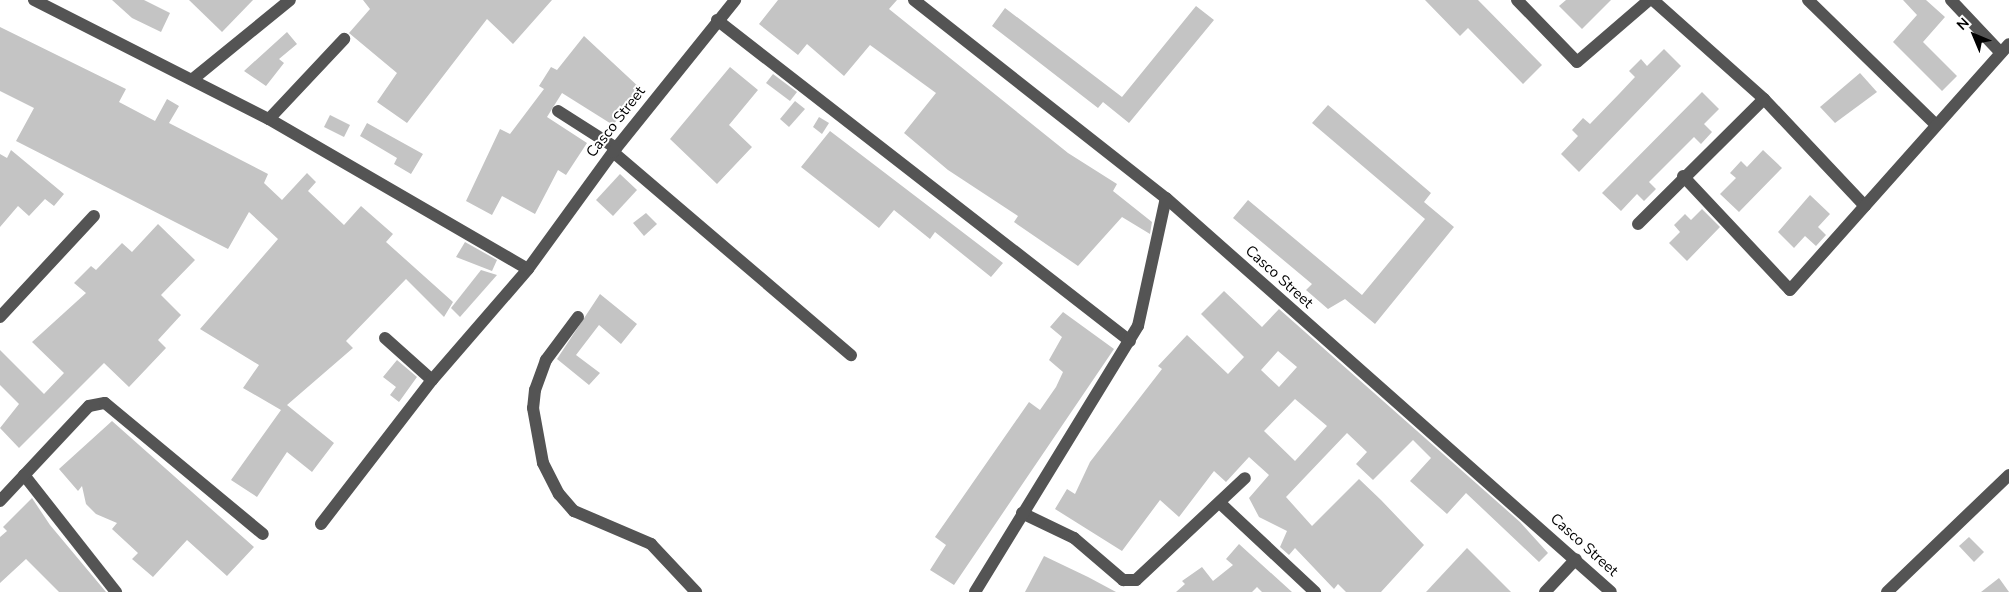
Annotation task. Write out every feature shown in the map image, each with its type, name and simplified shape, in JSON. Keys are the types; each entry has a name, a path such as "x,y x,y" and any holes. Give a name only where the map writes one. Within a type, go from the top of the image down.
{"street":[{"path":"34,0 269,119 528,268"},
{"path":"193,79 290,0"},
{"name":"Casco Street","path":"320,524 432,380 528,268 614,150 735,0"},
{"name":"Casco Street","path":"914,0 1166,198 1576,559 1611,592"},
{"path":"1517,0 1577,62 1651,0 1764,99 1865,206"},
{"path":"1808,0 1936,125"},
{"path":"1683,176 1790,290 2005,48 1951,0"},
{"path":"717,20 1130,341"},
{"path":"269,119 344,39"},
{"path":"1638,224 1683,176 1764,99"},
{"path":"558,111 614,150 851,355"},
{"path":"975,592 1022,513 1130,341 1166,198"},
{"path":"0,317 94,216"},
{"path":"578,317 546,360 535,390 533,408 543,464 559,494 574,511 650,544 696,592"},
{"path":"385,338 432,380"},
{"path":"0,501 89,406 105,403 263,534"},
{"path":"24,475 116,592"},
{"path":"1887,592 2009,475"},
{"path":"1022,513 1074,538 1123,580 1136,580 1221,504 1245,478"},
{"path":"1221,504 1315,592"},
{"path":"1545,592 1576,559"}],"building":[{"path":"112,0 144,0 170,13 161,32 132,18"},
{"path":"189,0 253,0 222,32"},
{"path":"363,0 552,0 513,44 487,19 407,123 377,102 397,73 349,33 370,9"},
{"path":"778,0 897,0 889,9 1068,153 1117,184 1113,191 1152,222 1150,234 1122,217 1078,266 1014,222 1018,216 948,170 904,133 936,93 870,45 844,76 807,44 798,55 759,24"},
{"path":"1425,0 1478,0 1542,65 1523,84 1468,28 1460,36"},
{"path":"1566,0 1611,0 1582,29 1559,6"},
{"path":"1903,0 1926,0 1945,17 1923,42 1957,76 1942,91 1893,42 1917,15"},
{"path":"1196,6 1214,20 1129,123 1103,102 1098,108 992,26 1005,8 1122,97"},
{"path":"0,27 126,89 119,102 155,121 167,99 179,106 169,123 268,174 264,183 282,200 307,173 316,182 308,191 344,225 361,206 393,234 386,242 453,302 444,317 406,279 346,341 353,348 287,405 334,443 312,472 287,452 257,497 231,480 281,410 243,388 259,365 200,329 278,239 249,212 228,249 16,141 34,108 0,91"},
{"path":"287,32 297,44 279,59 284,63 266,86 244,71"},
{"path":"584,36 641,89 613,125 562,93 547,117 587,143 566,175 558,170 535,214 502,196 492,215 466,201 500,129 510,134 544,89 539,86 551,67 557,70"},
{"path":"1664,49 1681,66 1579,172 1561,154 1578,136 1572,130 1583,118 1590,124 1635,77 1629,71 1641,59 1647,66"},
{"path":"730,67 758,90 729,125 752,147 717,184 670,139"},
{"path":"1860,73 1877,92 1835,123 1820,107"},
{"path":"773,74 797,92 790,101 766,83"},
{"path":"1702,92 1719,109 1704,124 1712,132 1701,144 1694,137 1649,182 1656,189 1644,201 1637,194 1621,211 1602,193"},
{"path":"795,101 805,109 789,127 780,119"},
{"path":"1328,105 1431,193 1424,202 1454,227 1375,324 1345,299 1328,309 1306,290 1312,284 1233,218 1248,200 1362,295 1425,219 1312,123"},
{"path":"330,115 350,125 344,137 324,127"},
{"path":"819,117 829,123 822,134 813,127"},
{"path":"367,123 423,154 411,174 394,164 397,158 360,136"},
{"path":"830,131 1003,263 991,277 935,232 930,239 894,210 879,228 801,167"},
{"path":"11,150 64,194 54,206 45,199 29,216 18,206 0,227 0,154 7,158"},
{"path":"1763,150 1782,168 1739,212 1720,194 1736,178 1730,173 1741,161 1747,167"},
{"path":"620,174 637,190 613,216 596,200"},
{"path":"1810,195 1830,214 1818,227 1826,235 1816,246 1805,236 1794,248 1778,232"},
{"path":"1702,209 1720,227 1687,261 1669,243 1680,232 1674,225 1685,214 1691,220"},
{"path":"646,213 657,224 644,236 633,223"},
{"path":"158,224 195,260 161,295 181,315 158,340 166,348 129,387 104,363 19,448 0,428 19,404 0,385 0,350 44,394 64,373 32,342 86,293 74,283 91,266 96,270 122,243 132,252"},
{"path":"465,242 497,260 492,271 456,257"},
{"path":"481,270 497,275 460,317 451,308"},
{"path":"1224,291 1262,327 1279,309 1520,522 1548,553 1539,562 1466,493 1447,514 1410,481 1431,458 1413,440 1373,480 1356,464 1367,452 1347,433 1286,497 1312,526 1359,479 1381,500 1424,545 1381,592 1346,592 1338,584 1334,589 1295,548 1289,555 1280,547 1287,531 1259,517 1249,498 1269,475 1249,457 1226,482 1214,471 1179,517 1160,500 1122,551 1055,509 1067,489 1075,494 1090,462 1162,369 1158,366 1187,335 1228,374 1244,357 1201,314","holes":["1278,351 1297,367 1279,387 1261,370","1295,399 1327,426 1295,461 1264,431"]},
{"path":"600,294 637,324 621,344 599,325 576,355 600,373 589,385 557,359"},
{"path":"1063,312 1114,349 954,585 930,570 946,545 935,537 1029,402 1040,410 1056,387 1063,372 1049,360 1062,337 1050,327"},
{"path":"397,360 417,377 399,402 390,395 396,387 383,377"},
{"path":"112,421 254,547 227,576 187,540 153,577 132,559 138,553 112,529 117,523 96,514 86,504 82,486 78,491 59,469"},
{"path":"32,498 50,525 106,592 59,592 26,559 0,583 0,537 7,531 3,527"},
{"path":"1969,537 1984,552 1974,562 1959,546"},
{"path":"1239,544 1292,592 1262,592 1257,587 1252,592 1176,592 1185,584 1182,581 1202,567 1213,581 1233,565 1226,559"},
{"path":"1467,548 1511,592 1426,592"},
{"path":"1044,556 1088,577 1116,592 1025,592"},
{"path":"1999,578 2009,592 1981,592"}]}
